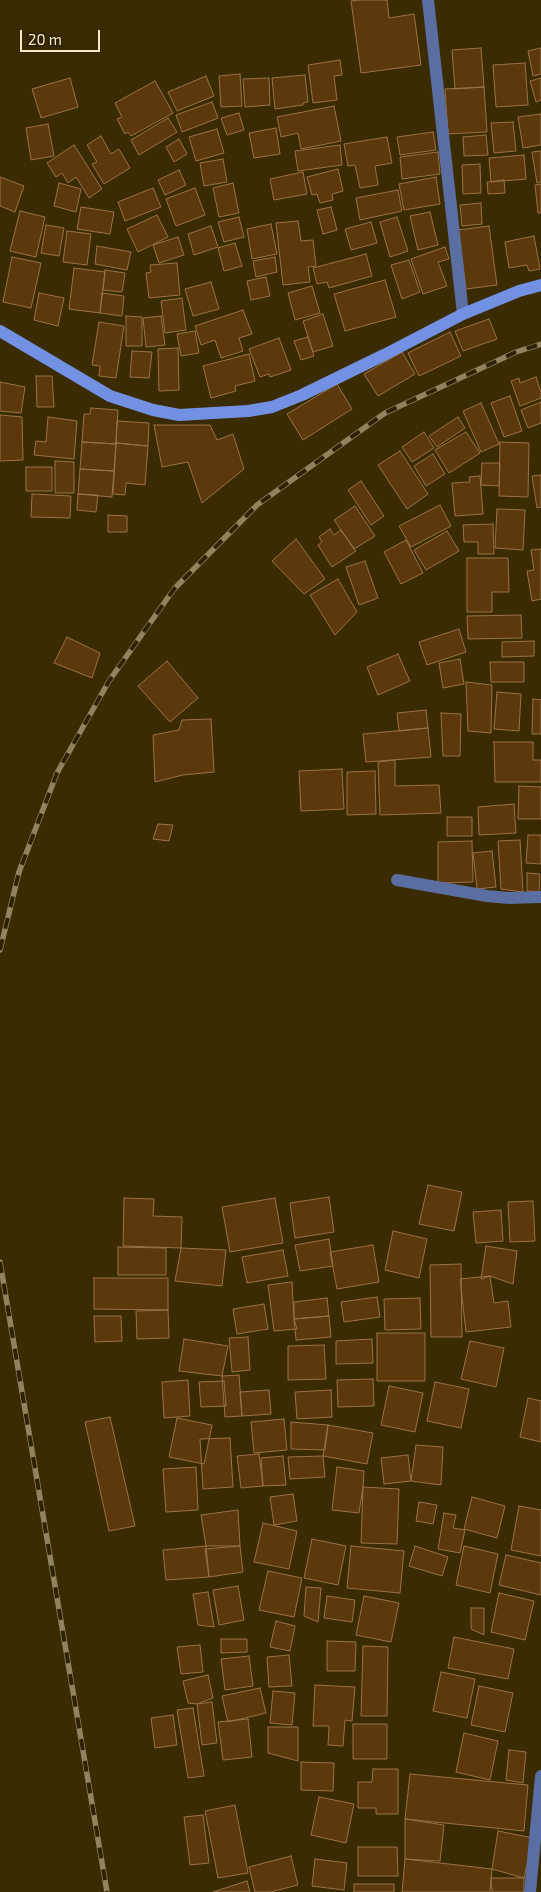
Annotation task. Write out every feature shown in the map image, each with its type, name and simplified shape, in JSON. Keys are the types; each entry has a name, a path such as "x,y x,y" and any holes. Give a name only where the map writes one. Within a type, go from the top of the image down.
{"street":[{"path":"428,0 463,314"},
{"path":"0,331 110,396 153,410 179,415 210,414 264,408 287,401 384,355 463,314 519,291 541,285"},
{"path":"398,880 487,896 509,898 541,897"},
{"path":"530,1892 541,1776"}],"building":[{"path":"387,0 389,18 414,14 421,65 361,73 351,1"},
{"path":"481,48 484,87 455,89 452,50"},
{"path":"541,48 541,74 533,76 528,51"},
{"path":"340,60 342,75 334,76 337,100 313,103 308,65"},
{"path":"525,63 528,105 496,107 493,65"},
{"path":"240,74 242,106 221,107 219,76"},
{"path":"305,75 308,102 303,103 303,105 275,109 272,78"},
{"path":"206,76 214,96 177,111 168,92"},
{"path":"70,78 78,107 41,118 32,89"},
{"path":"269,78 270,105 245,107 243,79"},
{"path":"541,78 541,100 536,102 530,81"},
{"path":"155,81 173,113 131,136 128,132 125,134 117,119 122,117 115,103"},
{"path":"484,87 487,132 448,134 445,89"},
{"path":"212,102 218,118 182,132 176,115"},
{"path":"334,106 341,141 301,149 298,133 281,137 277,117"},
{"path":"239,113 244,130 227,135 221,118"},
{"path":"541,114 541,145 523,148 518,117"},
{"path":"168,118 177,132 139,155 131,140"},
{"path":"513,122 516,151 494,153 491,123"},
{"path":"48,124 54,156 31,160 26,128"},
{"path":"276,128 280,154 254,158 249,133"},
{"path":"217,129 224,153 196,161 189,137"},
{"path":"433,132 436,150 400,155 397,137"},
{"path":"486,135 488,155 464,156 463,137"},
{"path":"101,136 111,154 119,149 130,168 104,184 92,164 97,162 87,145"},
{"path":"387,137 392,163 375,166 378,185 360,188 355,165 348,166 344,144"},
{"path":"179,139 187,154 174,162 166,147"},
{"path":"74,145 102,189 89,198 76,177 68,183 62,173 56,177 47,163"},
{"path":"340,145 342,165 298,171 295,151"},
{"path":"541,151 541,182 537,183 532,152"},
{"path":"438,152 440,174 402,179 400,157"},
{"path":"524,155 526,179 491,182 489,158"},
{"path":"223,159 227,182 204,186 200,163"},
{"path":"480,164 481,193 463,194 462,165"},
{"path":"338,169 343,191 332,194 333,200 320,203 317,194 312,195 307,177"},
{"path":"179,170 186,185 165,195 158,180"},
{"path":"303,172 307,194 274,200 270,179"},
{"path":"0,177 24,186 15,212 0,206"},
{"path":"436,177 440,204 404,210 399,184"},
{"path":"504,180 505,193 488,194 487,182"},
{"path":"59,183 81,189 76,212 54,206"},
{"path":"233,183 239,213 219,217 213,188"},
{"path":"541,184 541,213 538,213 535,185"},
{"path":"153,188 161,207 125,221 118,202"},
{"path":"195,188 205,215 176,226 166,199"},
{"path":"398,190 402,211 360,220 356,198"},
{"path":"481,203 482,224 462,226 460,205"},
{"path":"81,207 114,212 110,234 77,229"},
{"path":"331,207 337,230 323,234 317,210"},
{"path":"20,211 45,217 36,257 10,251"},
{"path":"430,212 438,245 418,250 410,216"},
{"path":"157,215 168,237 138,252 127,229"},
{"path":"239,217 244,237 224,242 218,222"},
{"path":"397,217 408,251 390,257 380,222"},
{"path":"298,221 301,241 313,240 316,266 308,267 310,282 283,285 276,223"},
{"path":"371,222 377,243 351,250 345,229"},
{"path":"271,224 277,254 252,259 247,229"},
{"path":"46,225 64,228 59,256 41,253"},
{"path":"211,226 218,247 194,255 188,234"},
{"path":"489,226 497,285 466,289 458,230"},
{"path":"67,231 91,234 87,265 63,262"},
{"path":"534,236 540,269 529,271 527,265 509,268 505,242"},
{"path":"178,237 184,255 159,263 153,245"},
{"path":"235,243 242,266 224,271 218,248"},
{"path":"97,246 131,252 127,270 95,264"},
{"path":"445,247 449,259 438,262 447,286 423,294 411,259"},
{"path":"366,254 372,276 329,288 327,282 317,284 313,268"},
{"path":"12,257 41,263 31,308 3,302"},
{"path":"275,257 277,272 256,277 253,261"},
{"path":"409,260 420,292 402,299 391,265"},
{"path":"177,263 180,295 149,298 146,273 151,272 150,265"},
{"path":"74,268 105,272 100,313 69,309"},
{"path":"105,270 125,273 122,292 103,290"},
{"path":"266,277 270,296 251,300 247,281"},
{"path":"385,280 396,317 345,331 334,294"},
{"path":"211,282 219,309 193,316 185,289"},
{"path":"312,286 320,313 295,320 288,293"},
{"path":"39,293 64,298 58,326 34,320"},
{"path":"102,293 124,296 122,316 100,313"},
{"path":"182,298 186,330 165,333 161,301"},
{"path":"243,310 252,334 239,338 243,351 221,358 215,340 201,345 195,326"},
{"path":"323,314 333,346 313,352 303,321"},
{"path":"126,316 142,317 142,346 126,346"},
{"path":"161,316 165,345 146,347 143,318"},
{"path":"489,319 497,339 463,351 455,331"},
{"path":"99,322 124,326 116,378 99,376 100,366 92,365"},
{"path":"195,331 199,353 181,356 177,334"},
{"path":"450,332 461,356 419,376 408,353"},
{"path":"308,337 314,356 301,360 294,341"},
{"path":"279,338 291,370 270,377 269,374 260,377 249,349"},
{"path":"178,348 179,390 159,391 158,349"},
{"path":"132,351 152,352 149,378 130,377"},
{"path":"402,352 415,374 378,396 364,374"},
{"path":"249,354 255,381 235,386 236,391 211,398 203,366"},
{"path":"36,376 52,376 54,407 37,407"},
{"path":"536,377 541,398 520,406 511,381 519,378 520,383"},
{"path":"0,382 25,387 21,413 0,411"},
{"path":"337,384 352,409 303,440 287,414"},
{"path":"510,396 522,431 504,437 491,403"},
{"path":"541,402 541,423 528,428 521,410"},
{"path":"481,403 499,444 481,452 463,411"},
{"path":"91,408 118,410 116,444 82,442 84,414 90,414"},
{"path":"0,415 22,417 23,460 0,461"},
{"path":"48,417 77,421 74,459 34,455 36,441 46,442"},
{"path":"458,417 465,428 437,447 429,436"},
{"path":"117,421 149,423 148,446 116,443"},
{"path":"154,425 210,425 217,440 233,434 244,469 202,503 188,462 162,467"},
{"path":"424,432 434,448 412,462 402,447"},
{"path":"466,432 480,453 449,473 435,450"},
{"path":"82,442 116,444 114,471 80,469"},
{"path":"500,442 529,443 528,497 499,496"},
{"path":"116,443 148,446 145,485 126,483 125,495 113,494"},
{"path":"400,451 428,494 407,509 378,465"},
{"path":"433,454 445,474 426,486 414,466"},
{"path":"55,461 74,462 74,493 55,493"},
{"path":"482,463 500,463 499,486 481,485"},
{"path":"26,467 52,467 52,491 26,491"},
{"path":"80,469 114,471 112,497 78,494"},
{"path":"541,475 541,507 537,508 532,476"},
{"path":"480,476 483,514 455,516 452,483 470,482 469,477"},
{"path":"361,481 384,516 371,525 348,490"},
{"path":"32,494 71,496 70,518 31,517"},
{"path":"78,494 98,495 96,512 77,510"},
{"path":"440,505 451,526 411,547 399,526"},
{"path":"355,506 375,536 354,549 334,520"},
{"path":"497,509 525,510 523,550 495,548"},
{"path":"108,515 127,516 127,532 108,532"},
{"path":"493,524 494,554 478,554 478,542 464,542 463,525"},
{"path":"330,529 334,535 341,530 356,551 332,567 318,545 322,542 319,537"},
{"path":"447,531 459,551 426,570 414,550"},
{"path":"296,539 325,579 304,594 272,561"},
{"path":"406,540 423,573 401,584 384,552"},
{"path":"541,549 541,599 532,601 527,571 534,570 531,550"},
{"path":"467,558 508,558 509,592 492,592 492,612 467,612"},
{"path":"365,561 378,598 359,605 346,567"},
{"path":"338,579 357,612 335,635 310,595"},
{"path":"521,615 522,638 468,639 467,616"},
{"path":"459,629 466,652 427,665 419,642"},
{"path":"67,637 100,653 92,678 54,663"},
{"path":"534,641 534,656 502,657 502,642"},
{"path":"398,654 410,681 378,695 367,667"},
{"path":"460,659 464,684 443,688 439,663"},
{"path":"167,661 198,698 170,722 138,686"},
{"path":"490,662 524,662 524,682 491,682"},
{"path":"466,682 492,685 491,733 468,731"},
{"path":"497,692 521,694 519,731 494,729"},
{"path":"533,699 541,700 541,734 532,734"},
{"path":"426,710 428,728 399,731 397,713"},
{"path":"441,713 461,714 460,756 443,756"},
{"path":"211,719 214,772 183,775 155,782 153,735 179,730 182,720"},
{"path":"428,728 431,757 366,762 363,734"},
{"path":"494,742 533,742 533,760 541,760 541,782 495,782"},
{"path":"395,760 395,786 439,785 441,813 380,815 378,762"},
{"path":"342,769 344,809 301,811 299,771"},
{"path":"375,771 376,814 347,815 347,772"},
{"path":"519,786 541,787 541,819 518,819"},
{"path":"514,804 516,833 479,835 478,807"},
{"path":"447,817 472,817 472,836 447,836"},
{"path":"158,824 173,825 169,841 153,839"},
{"path":"528,835 541,835 541,864 526,863"},
{"path":"520,840 523,892 501,889 498,841"},
{"path":"472,841 473,882 438,883 438,842"},
{"path":"492,851 496,887 477,889 473,853"},
{"path":"527,873 540,874 539,892 527,891"},
{"path":"428,1185 462,1192 454,1231 419,1224"},
{"path":"329,1197 334,1232 295,1238 290,1203"},
{"path":"124,1198 154,1199 153,1216 182,1217 181,1248 123,1246"},
{"path":"275,1198 283,1243 230,1252 222,1207"},
{"path":"533,1201 535,1241 510,1242 508,1202"},
{"path":"501,1210 503,1241 476,1243 473,1212"},
{"path":"393,1231 427,1239 419,1278 385,1270"},
{"path":"329,1239 333,1266 300,1271 295,1245"},
{"path":"373,1245 379,1282 337,1289 330,1252"},
{"path":"486,1246 517,1251 513,1284 490,1276 481,1279"},
{"path":"118,1247 166,1248 166,1275 118,1275"},
{"path":"181,1248 226,1250 222,1286 175,1281"},
{"path":"283,1250 288,1276 247,1283 242,1257"},
{"path":"461,1264 462,1337 431,1337 430,1265"},
{"path":"490,1276 494,1303 508,1301 511,1327 466,1332 460,1279"},
{"path":"94,1278 168,1278 168,1310 94,1309"},
{"path":"292,1282 294,1319 297,1329 274,1331 268,1285"},
{"path":"377,1297 380,1317 344,1322 341,1302"},
{"path":"327,1298 329,1316 294,1319 294,1302"},
{"path":"420,1298 421,1329 385,1330 384,1299"},
{"path":"264,1304 268,1329 237,1334 233,1309"},
{"path":"168,1310 169,1338 137,1339 136,1311"},
{"path":"94,1316 121,1316 122,1341 95,1342"},
{"path":"329,1316 331,1337 296,1340 294,1319"},
{"path":"377,1333 425,1333 425,1381 377,1381"},
{"path":"248,1337 250,1370 232,1372 229,1338"},
{"path":"184,1339 228,1346 222,1376 179,1371"},
{"path":"372,1339 373,1363 336,1364 336,1341"},
{"path":"470,1341 504,1348 496,1387 461,1379"},
{"path":"324,1345 326,1379 288,1380 288,1346"},
{"path":"239,1375 242,1416 225,1417 222,1376"},
{"path":"373,1379 374,1406 338,1407 337,1380"},
{"path":"188,1380 190,1416 164,1418 162,1382"},
{"path":"224,1381 226,1406 201,1407 199,1382"},
{"path":"435,1382 469,1389 461,1428 427,1421"},
{"path":"389,1386 423,1393 415,1432 381,1425"},
{"path":"269,1390 271,1414 242,1416 240,1392"},
{"path":"331,1390 332,1417 297,1419 295,1392"},
{"path":"528,1398 541,1401 541,1442 520,1437"},
{"path":"110,1417 135,1526 109,1531 85,1422"},
{"path":"177,1418 212,1425 204,1464 169,1457"},
{"path":"284,1419 287,1450 254,1453 251,1422"},
{"path":"291,1422 328,1425 325,1450 291,1449"},
{"path":"328,1425 373,1433 367,1464 323,1456"},
{"path":"230,1438 233,1487 203,1489 200,1439"},
{"path":"416,1445 443,1447 441,1485 411,1481"},
{"path":"259,1454 263,1486 241,1488 237,1456"},
{"path":"408,1455 411,1481 384,1484 381,1458"},
{"path":"283,1456 286,1485 263,1486 261,1458"},
{"path":"323,1456 325,1477 290,1479 288,1457"},
{"path":"196,1467 198,1510 166,1512 163,1469"},
{"path":"337,1467 364,1471 359,1513 332,1510"},
{"path":"363,1487 399,1489 397,1544 361,1543"},
{"path":"293,1494 297,1521 274,1525 270,1497"},
{"path":"472,1497 505,1506 497,1538 464,1529"},
{"path":"419,1502 437,1505 433,1524 416,1521"},
{"path":"519,1506 541,1510 541,1556 511,1550"},
{"path":"238,1510 240,1546 206,1546 201,1515"},
{"path":"444,1513 456,1515 453,1528 465,1530 460,1553 438,1549"},
{"path":"263,1523 297,1531 289,1569 254,1562"},
{"path":"312,1539 346,1546 338,1585 304,1578"},
{"path":"206,1546 209,1577 166,1580 163,1550"},
{"path":"240,1546 243,1572 209,1577 205,1549"},
{"path":"351,1546 404,1551 400,1593 347,1588"},
{"path":"415,1546 448,1557 442,1576 409,1566"},
{"path":"464,1546 498,1554 490,1593 456,1585"},
{"path":"506,1555 541,1563 541,1595 499,1585"},
{"path":"268,1571 302,1578 294,1617 259,1610"},
{"path":"238,1586 244,1620 219,1625 213,1590"},
{"path":"306,1587 321,1588 318,1622 304,1616"},
{"path":"208,1592 214,1627 198,1625 193,1594"},
{"path":"499,1593 534,1601 525,1640 491,1632"},
{"path":"327,1596 355,1600 352,1622 324,1618"},
{"path":"364,1596 399,1603 391,1642 356,1635"},
{"path":"471,1608 484,1608 484,1635 471,1629"},
{"path":"276,1621 295,1626 290,1651 270,1647"},
{"path":"454,1637 514,1649 508,1679 448,1668"},
{"path":"221,1639 247,1639 247,1652 221,1653"},
{"path":"327,1641 356,1642 355,1671 327,1671"},
{"path":"200,1645 203,1672 181,1674 177,1647"},
{"path":"363,1646 388,1647 387,1716 361,1716"},
{"path":"289,1655 292,1686 269,1687 267,1657"},
{"path":"249,1656 253,1686 225,1690 221,1659"},
{"path":"441,1672 475,1679 467,1718 433,1711"},
{"path":"208,1675 213,1698 197,1704 188,1703 183,1681"},
{"path":"315,1685 355,1687 352,1721 345,1720 343,1746 328,1745 329,1726 313,1726"},
{"path":"479,1686 513,1693 505,1732 471,1725"},
{"path":"260,1688 266,1713 228,1722 222,1696"},
{"path":"273,1691 295,1693 292,1725 270,1723"},
{"path":"212,1702 217,1743 202,1745 197,1704"},
{"path":"193,1708 204,1776 188,1778 177,1710"},
{"path":"173,1715 177,1745 155,1748 151,1718"},
{"path":"248,1719 252,1757 223,1760 218,1722"},
{"path":"353,1724 387,1724 387,1759 353,1759"},
{"path":"268,1727 298,1727 298,1761 268,1753"},
{"path":"464,1733 498,1741 490,1780 456,1772"},
{"path":"509,1750 526,1752 523,1783 506,1780"},
{"path":"301,1762 334,1763 333,1791 301,1790"},
{"path":"373,1769 398,1769 398,1814 376,1814 376,1808 358,1808 358,1782 372,1782"},
{"path":"410,1774 528,1785 524,1831 405,1819"},
{"path":"319,1797 354,1804 346,1843 311,1835"},
{"path":"235,1805 248,1873 218,1878 205,1811"},
{"path":"203,1815 209,1863 190,1865 184,1817"},
{"path":"405,1819 444,1825 440,1861 405,1859"},
{"path":"498,1831 533,1838 524,1878 492,1869"},
{"path":"358,1847 397,1847 398,1876 358,1876"},
{"path":"291,1856 298,1885 270,1892 255,1892 249,1867"},
{"path":"315,1859 347,1863 344,1890 312,1886"},
{"path":"405,1859 492,1869 490,1892 402,1892"},
{"path":"491,1878 524,1878 524,1892 492,1892"},
{"path":"247,1881 250,1892 213,1892"},
{"path":"354,1884 394,1884 394,1892 354,1892"}],"railway":[{"path":"0,950 19,872 57,773 109,681 174,589 257,505 385,413 516,352 541,344"},
{"path":"0,1262 107,1892"}]}
